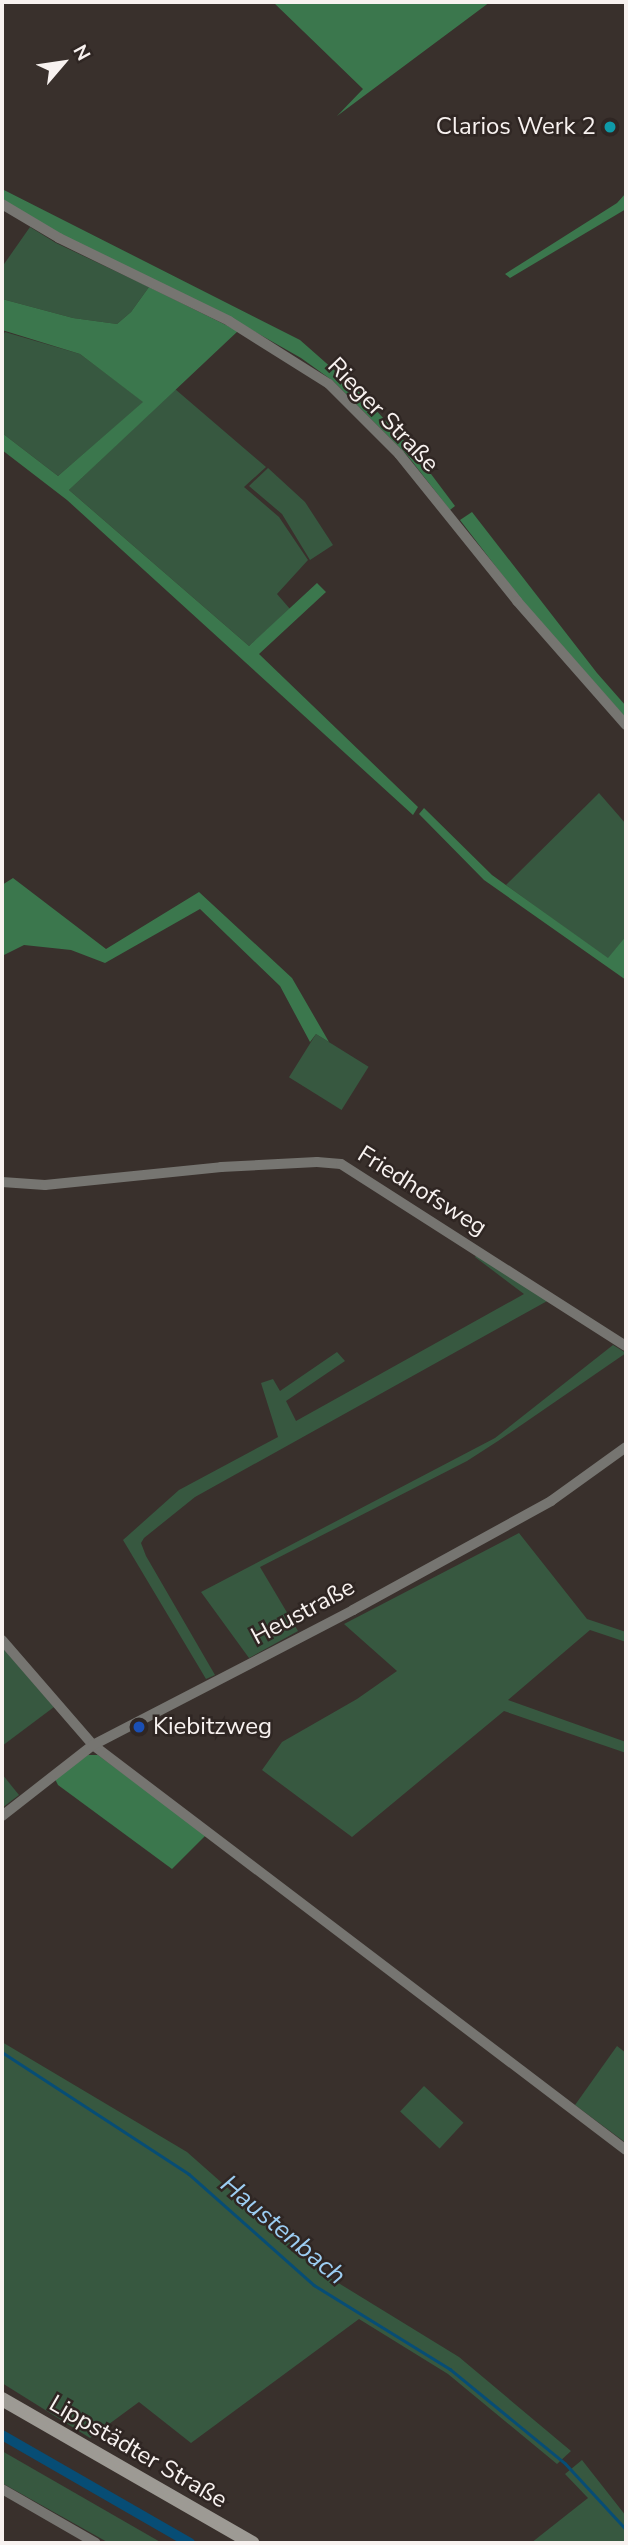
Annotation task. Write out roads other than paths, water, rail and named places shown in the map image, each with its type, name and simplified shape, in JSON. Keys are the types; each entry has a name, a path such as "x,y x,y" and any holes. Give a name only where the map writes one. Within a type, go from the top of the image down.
{"main road":[{"name":"Lippstädter Straße","path":"2,2399 252,2543"}],"street":[{"name":"Rieger Straße","path":"2,204 59,238 229,321 330,384 399,454 517,601 626,725"},
{"name":"Friedhofsweg","path":"2,1182 45,1185 221,1167 317,1162 341,1164 626,1346"},
{"name":"Heustraße","path":"2,1816 93,1745 353,1610 539,1507 626,1447"},
{"path":"2,1640 93,1745 626,2150"},
{"path":"2,2489 96,2543"}],"waterway":[{"name":"Haustenbach","path":"2,2052 189,2174 314,2285 450,2369 565,2463 626,2529"},
{"path":"2,2435 190,2543"}],"place":[{"name":"Clarios Werk 2","path":"610,127"},
{"name":"Kiebitzweg","path":"139,1727"}]}
